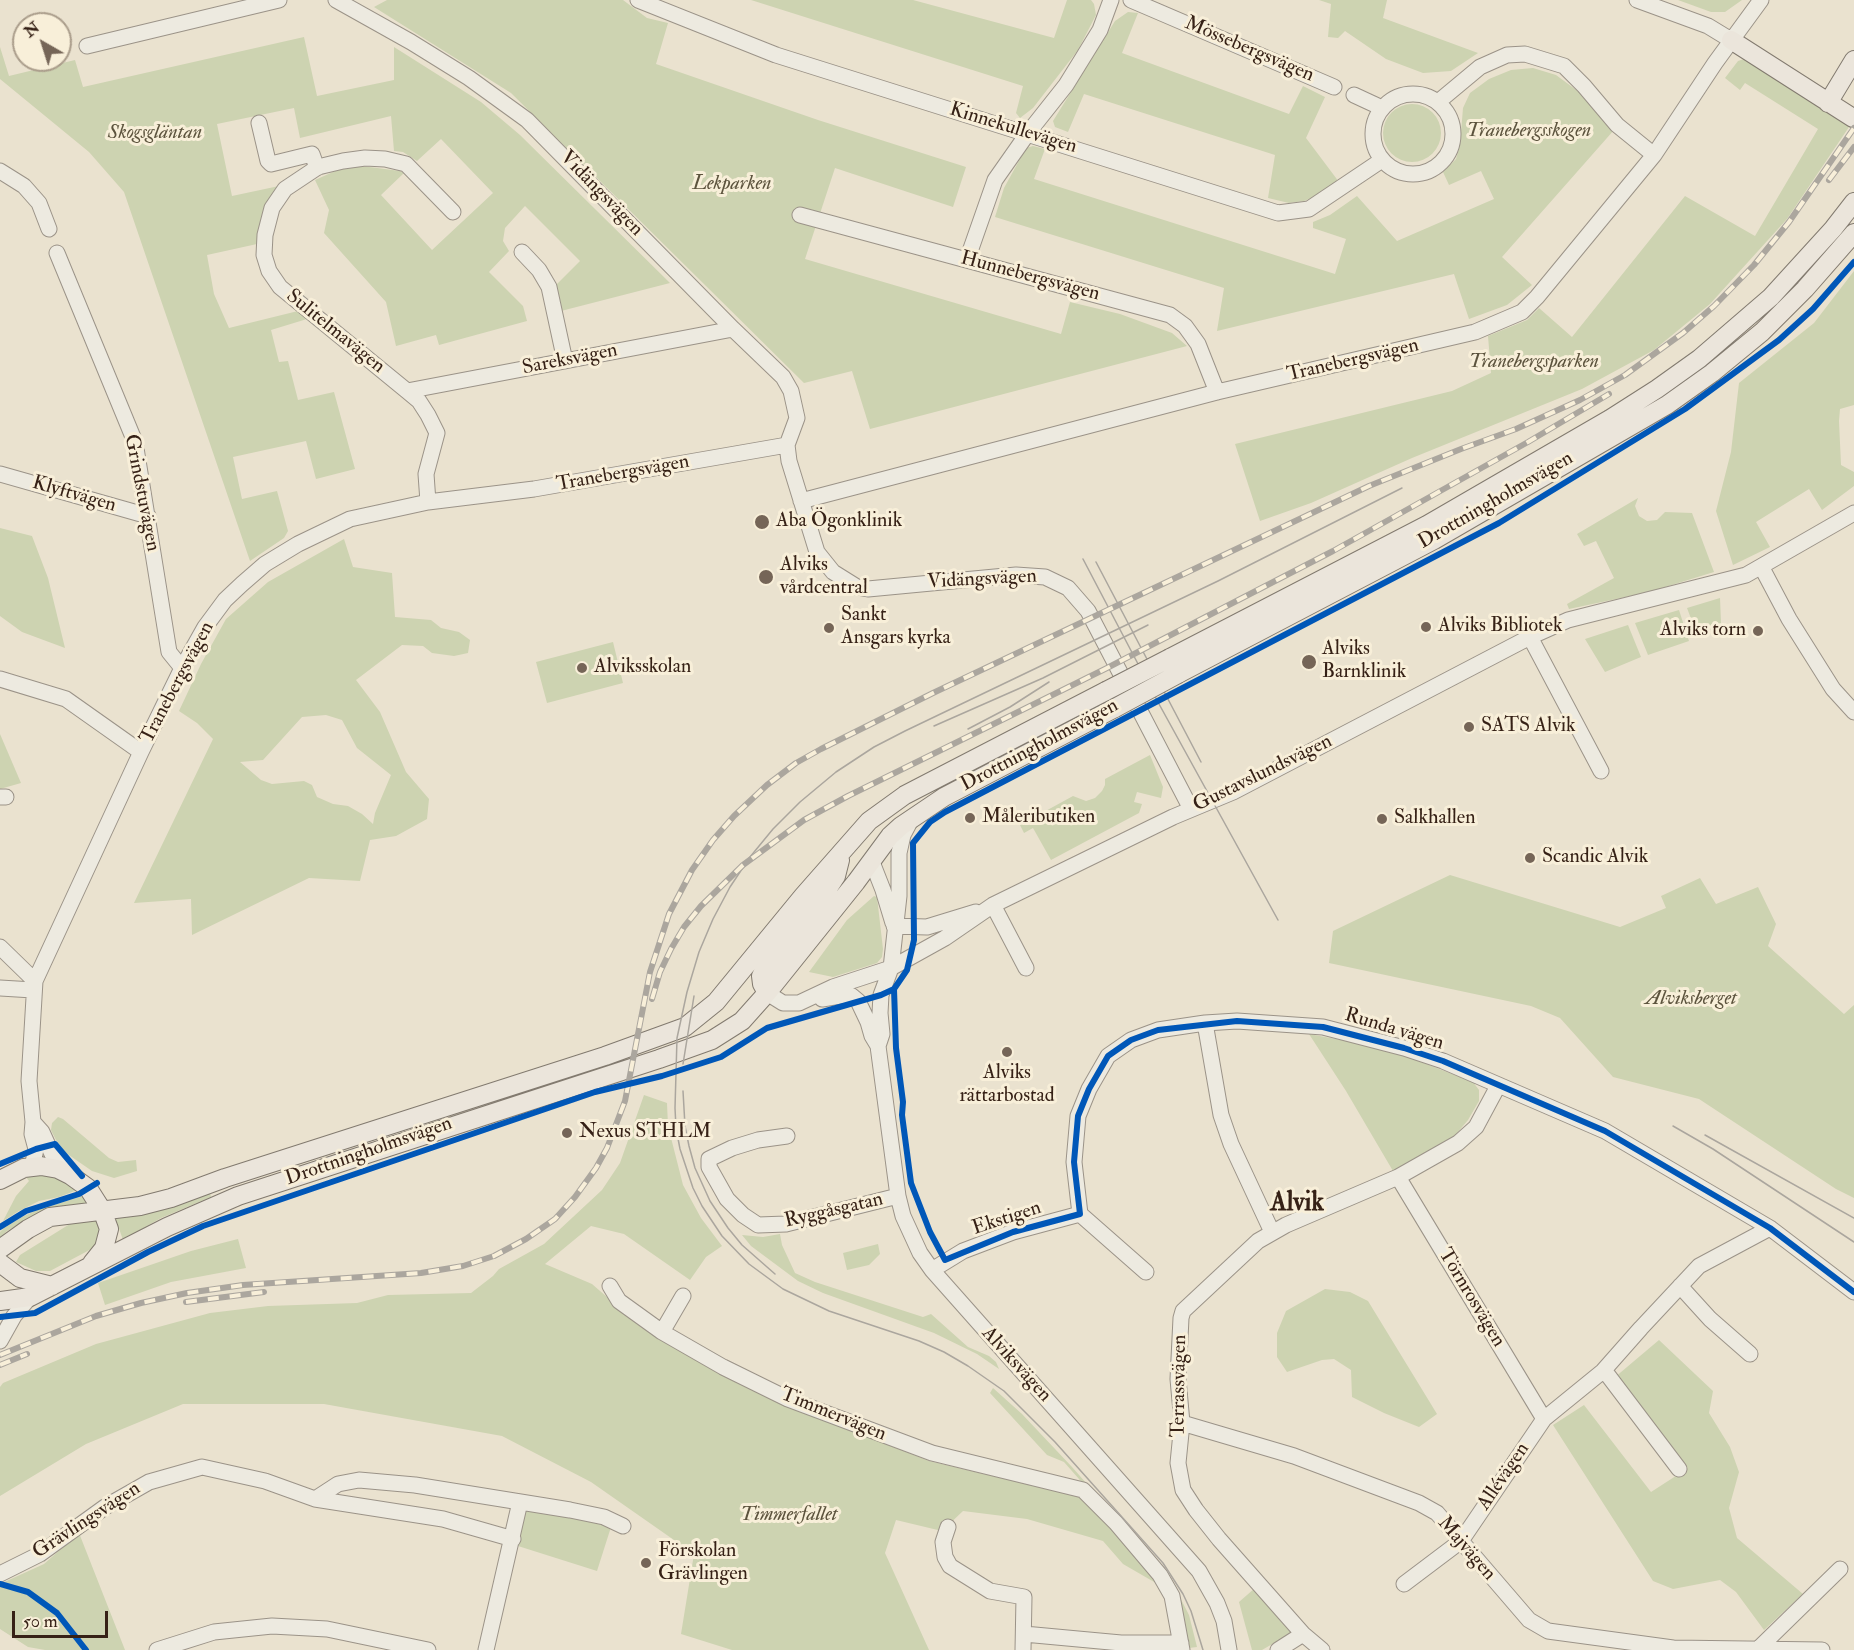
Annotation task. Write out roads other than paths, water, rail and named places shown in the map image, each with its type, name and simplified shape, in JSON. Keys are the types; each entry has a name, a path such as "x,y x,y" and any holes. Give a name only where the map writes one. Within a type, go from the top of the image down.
{"main road":[{"path":"1731,40 1853,118"},
{"path":"1828,103 1854,60"},
{"name":"Drottningholmsvägen","path":"52,1286 167,1227 238,1196 712,1040 742,1021 872,862 890,836 912,817 944,797 1115,708 1174,666 1427,525 1580,437 1657,389 1699,359 1771,297 1833,229 1854,201"},
{"name":"Drottningholmsvägen","path":"0,1249 28,1229 51,1217 140,1206 171,1198 225,1178 596,1059 685,1027 716,1002 869,820 905,795 1106,691 1174,666 1434,540 1639,422 1712,373 1762,332 1805,289 1854,233"},
{"path":"1805,289 1842,261 1854,247"},
{"path":"767,993 762,984 762,976 766,967 832,882 840,863 840,855 859,855 872,862"},
{"path":"0,1180 18,1170 32,1167 58,1169 88,1188 102,1210 109,1229 104,1248 89,1267"},
{"name":"Drottningholmsvägen","path":"88,1188 102,1197 119,1200 198,1181 225,1178"},
{"path":"0,1263 20,1278 52,1286"},
{"path":"0,1301 30,1297 52,1286"}],"street":[{"path":"87,46 279,0"},
{"name":"Vidängsvägen","path":"336,0 469,78 527,120 783,377 791,391 797,418 787,445 789,461 817,552 823,562 839,577 857,587 868,589 1023,575 1045,576 1068,588 1088,611 1191,809"},
{"name":"Kinnekullevägen","path":"638,0 776,55 1278,213 1310,209 1382,160"},
{"path":"967,260 995,180 1066,85 1100,30 1112,0"},
{"name":"Mössebergsvägen","path":"1131,0 1334,87"},
{"path":"1637,0 1707,26 1731,40"},
{"name":"Tranebergsvägen","path":"801,501 1217,392 1475,332 1522,312 1537,297 1653,155 1761,0"},
{"path":"1438,102 1480,67 1507,55 1525,54 1564,66 1617,125 1653,155"},
{"path":"1354,95 1382,108"},
{"path":"1403,95 1427,96 1438,102 1447,111 1452,123 1453,141 1446,159 1431,170 1413,175 1396,171 1382,160 1376,151 1372,140 1372,128 1376,117 1391,100 1403,95"},
{"path":"259,123 268,161 271,164 312,154 317,168"},
{"name":"Sulitelmavägen","path":"428,502 426,474 437,433 423,408 407,391 280,287 269,271 264,255 265,235 272,208 285,189 317,168 343,160 385,159 406,164 453,212"},
{"path":"0,171 24,186 39,203 49,230"},
{"name":"Hunnebergsvägen","path":"800,214 1170,315 1185,326 1198,344 1217,392"},
{"path":"522,252 539,270 549,287 565,361"},
{"name":"Grindstuvägen","path":"57,253 135,442 169,652 182,668"},
{"name":"Sareksvägen","path":"407,391 733,329"},
{"name":"Tranebergsvägen","path":"32,1167 36,1149 32,1134 29,1081 34,985 182,668 205,627 225,600 266,564 298,544 350,519 428,502 534,489 787,445"},
{"name":"Klyftvägen","path":"0,474 148,516"},
{"name":"Gustavslundsvägen","path":"799,1003 833,987 891,968 952,933 989,908 1191,809 1233,792 1530,637 1568,620 1728,581 1762,568 1854,513"},
{"path":"1762,568 1789,619 1833,689 1854,712"},
{"path":"1530,637 1600,771"},
{"path":"0,679 66,699 141,752"},
{"path":"894,926 900,896 899,853 903,835 912,817"},
{"path":"872,862 894,926"},
{"path":"989,908 1026,968"},
{"name":"Gustavslundsvägen","path":"894,926 927,927 989,908"},
{"name":"Alviksvägen","path":"878,1046 882,1034 881,995 891,968 894,926"},
{"path":"0,947 34,985"},
{"path":"0,988 34,985"},
{"path":"767,993 783,1003 799,1003"},
{"name":"Alviksvägen","path":"799,1003 836,996 852,996 863,1009 872,1036 878,1046 898,1196 911,1235 932,1270 1199,1571 1224,1621 1228,1650"},
{"name":"Runda vägen","path":"1080,1214 1074,1162 1078,1116 1089,1089 1108,1056 1131,1040 1158,1030 1205,1023 1237,1021 1323,1027 1404,1048 1443,1061 1605,1131 1770,1228 1854,1292"},
{"path":"1205,1023 1221,1115 1231,1144 1272,1232"},
{"name":"Terrassvägen","path":"1322,1650 1303,1634 1219,1539 1182,1490 1178,1463 1182,1423 1178,1379 1181,1318 1184,1311 1258,1241 1272,1232 1398,1177 1458,1143 1476,1127 1498,1086"},
{"name":"Tranebergsvägen","path":"33,1122 42,1132 52,1154 70,1175"},
{"name":"Ryggåsgatan","path":"787,1136 758,1140 732,1148 709,1159 709,1167 727,1199 743,1215 758,1225 786,1224 898,1196"},
{"name":"Törnrosvägen","path":"1398,1177 1544,1419"},
{"path":"1080,1214 1146,1272"},
{"name":"Ekstigen","path":"932,1270 963,1251 1013,1232 1080,1214"},
{"name":"Allévägen","path":"1404,1584 1461,1541 1544,1419 1604,1370 1699,1266 1770,1228"},
{"name":"Timmervägen","path":"610,1286 619,1301 662,1332 723,1367 788,1399 943,1456 1083,1490 1116,1523 1160,1575 1172,1596 1181,1646"},
{"path":"1680,1286 1710,1319 1750,1354"},
{"path":"662,1332 683,1296"},
{"path":"0,1341 14,1316 30,1297"},
{"path":"1604,1370 1679,1469"},
{"name":"Majvägen","path":"1182,1423 1294,1456 1419,1503 1437,1513 1529,1620 1548,1631 1673,1649 1822,1650"},
{"name":"Grävlingsvägen","path":"0,1574 40,1554 105,1507 149,1482 202,1467 265,1481 315,1499 442,1519 513,1539"},
{"path":"315,1499 338,1484 359,1480 415,1485 520,1502 604,1517 623,1526"},
{"path":"486,1650 520,1502"},
{"path":"948,1527 944,1542 945,1557 950,1566 990,1591 1024,1597 1024,1642 1181,1646"},
{"path":"1759,1648 1840,1569"},
{"path":"157,1650 214,1632 272,1626 327,1629 428,1650"},
{"path":"1278,1650 1303,1634"}],"tram line":[{"path":"1203,1650 1191,1611 1163,1563 1055,1442 1004,1391 944,1352 919,1341 829,1311 783,1289 749,1264 722,1236 693,1188 680,1149 675,1108 677,1038 699,952 730,887 750,857 773,829 800,802 836,772 874,747 905,731 1218,581 1402,488"},
{"path":"1083,559 1159,704 1278,920"},
{"path":"1096,562 1201,762"},
{"path":"934,726 1043,678 1148,625"},
{"path":"968,729 1010,707 1049,682"},
{"path":"683,1064 694,996"},
{"path":"683,1091 685,1126 689,1146 695,1168 710,1201 742,1245 775,1274"},
{"path":"1673,1126 1713,1149 1854,1242"},
{"path":"1705,1135 1854,1218"}],"railway":[{"path":"0,1355 96,1316 141,1303 187,1293 243,1285 421,1273 463,1266 494,1256 526,1239 555,1219 575,1197 607,1148 625,1101 650,972 669,914 692,870 713,840 734,816 767,785 796,763 821,749 933,693 1369,486 1516,429 1580,400 1625,375 1683,333 1714,306 1754,265 1789,222 1854,128"},
{"path":"1829,180 1854,147"},
{"path":"652,999 660,972 671,949 684,927 701,906 743,865 804,820 1107,668 1333,551 1609,394"},
{"path":"186,1302 264,1292"},
{"path":"0,1365 27,1354"}],"place":[{"name":"Aba Ögonklinik","path":"762,522"},
{"name":"Alviks vårdcentral","path":"766,577"},
{"name":"Alviks Bibliotek","path":"1426,627"},
{"name":"Sankt Ansgars kyrka","path":"829,628"},
{"name":"Alviks torn","path":"1758,631"},
{"name":"Alviks Barnklinik","path":"1309,662"},
{"name":"Alviksskolan","path":"582,668"},
{"name":"SATS Alvik","path":"1469,727"},
{"name":"Måleributiken","path":"970,818"},
{"name":"Salkhallen","path":"1382,819"},
{"name":"Scandic Alvik","path":"1530,858"},
{"name":"Alviks rättarbostad","path":"1007,1052"},
{"name":"Nexus STHLM","path":"567,1133"},
{"name":"Förskolan Grävlingen","path":"646,1563"}],"district":[{"name":"Alvik","path":"1297,1204"}],"park label":[{"name":"Tranebergsskogen","path":"1529,132"},
{"name":"Skogsgläntan","path":"155,134"},
{"name":"Lekparken","path":"732,185"},
{"name":"Tranebergsparken","path":"1534,363"},
{"name":"Alviksberget","path":"1691,1000"},
{"name":"Timmerfallet","path":"789,1516"}]}
